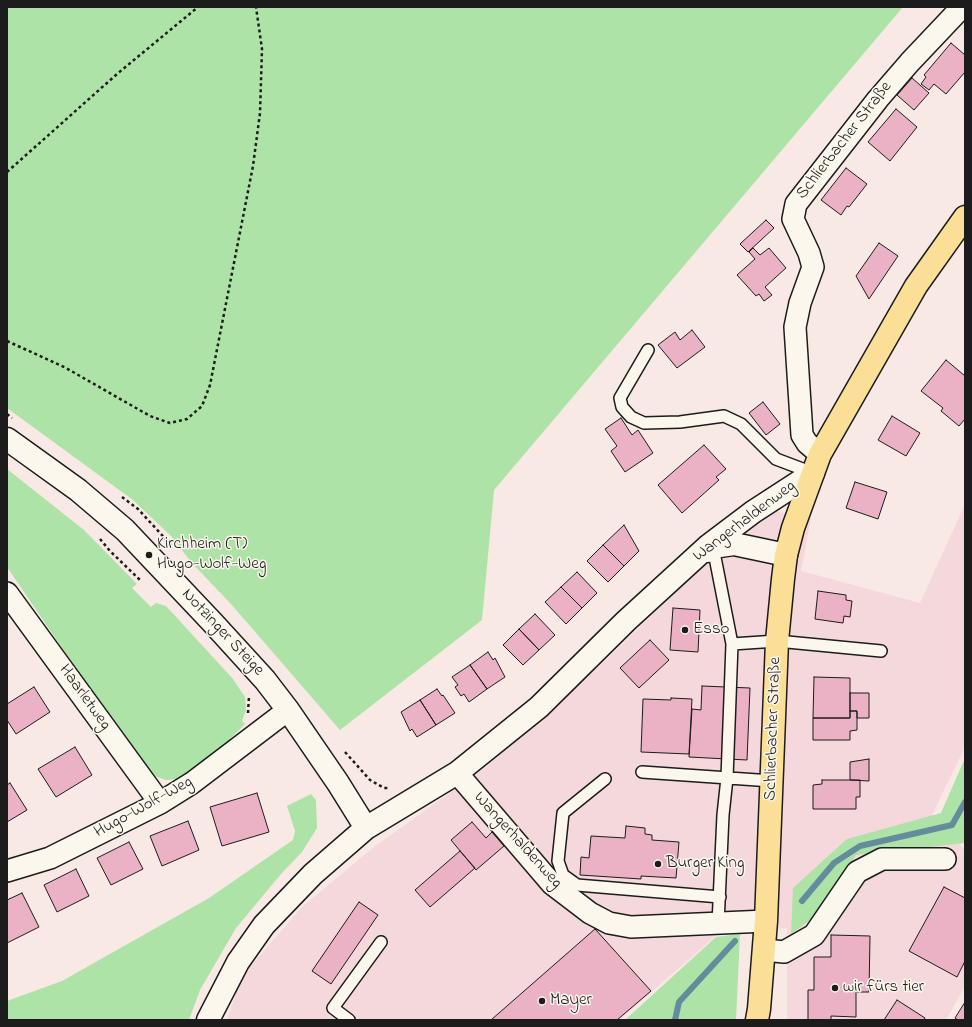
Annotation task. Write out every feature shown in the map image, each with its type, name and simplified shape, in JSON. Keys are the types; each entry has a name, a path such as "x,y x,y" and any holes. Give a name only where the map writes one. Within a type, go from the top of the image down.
{"main road":[{"name":"Schlierbacher Straße","path":"759,1016 765,950 778,641 786,555 793,528 816,463 912,292 965,217"},
{"name":"Notzinger Steige","path":"7,439 78,490 125,530 265,680 288,710 338,783 366,828"},
{"name":"Wangerhaldenweg","path":"208,1020 238,962 264,925 313,874 366,828 457,773 539,707 626,621 708,546 816,463"},
{"name":"Wangerhaldenweg","path":"679,573 713,547 734,544 786,555"}],"street":[{"name":"Schlierbacher Straße","path":"816,463 802,435 795,327 800,303 813,267 809,253 793,219 796,204 828,161 910,62 962,7"},
{"name":"Haarletweg","path":"7,593 160,803"},
{"name":"Hugo-Wolf-Weg","path":"7,871 50,858 160,803 192,783 288,710"},
{"name":"Wangerhaldenweg","path":"457,773 552,884 590,913 609,923 632,927 718,924 750,920 766,921"},
{"path":"765,950 784,952 814,935 857,872 882,859 944,859"}],"lane":[{"path":"648,350 620,398 622,408 631,417 644,423 680,422 724,416 742,424 776,459 816,463"},
{"path":"713,547 732,644 727,778 723,815 718,924"},
{"path":"732,644 778,641 881,651"},
{"path":"642,772 772,781"},
{"path":"605,779 563,813 558,862 563,875 577,885 720,897"},
{"path":"349,1020 333,1008 381,942"}],"path":[{"path":"7,172 118,74 198,7"},
{"path":"7,342 66,368 150,416 170,422 187,419 202,406 210,385 253,166 260,113 262,49 256,7"},
{"path":"98,536 110,551 141,581"},
{"path":"245,689 249,696 250,707 246,719 256,734"}],"shaded area":[{"path":"965,504 965,747 932,815 965,850 965,986 946,1020 787,1020 787,928 718,934 619,1020 227,1020 242,976 302,907 374,847 486,767 607,659 735,534 775,511 811,518 801,571 920,603"}],"green space":[{"path":"7,7 903,7 494,490 482,620 340,730 231,604 191,562 172,537 133,500 7,408"},
{"path":"7,469 84,530 137,584 132,588 151,607 156,603 166,606 233,679 245,697 246,710 242,721 245,724 211,758 179,779 166,780 152,775 139,761 7,567"},
{"path":"965,758 965,843 856,855 818,914 791,934 793,888 847,839 941,813"},
{"path":"311,794 316,800 317,828 302,852 281,874 236,928 200,990 189,1020 7,1020 7,1001 62,981 209,898 293,840 295,831 287,806"},
{"path":"740,934 736,1020 625,1020 716,937"}],"building":[{"path":"951,43 965,55 965,72 946,94 934,84 929,90 921,84 926,77 924,75"},
{"path":"912,78 929,93 914,110 897,95"},
{"path":"896,109 917,127 890,161 868,142"},
{"path":"846,168 867,184 841,215 821,200"},
{"path":"766,220 774,228 748,252 740,244"},
{"path":"879,243 898,256 869,299 856,276"},
{"path":"753,248 760,255 769,248 786,268 765,287 772,295 764,301 759,294 756,296 737,275 755,259 749,252"},
{"path":"692,330 705,347 677,368 658,345 675,332 680,340"},
{"path":"946,360 965,376 965,419 959,426 941,411 943,408 921,391"},
{"path":"763,402 780,424 766,435 749,413"},
{"path":"892,416 920,433 906,456 878,440"},
{"path":"621,418 632,435 638,430 653,453 625,472 611,451 617,446 605,429"},
{"path":"704,445 726,469 716,477 719,480 682,513 658,485"},
{"path":"855,482 887,492 878,519 846,508"},
{"path":"624,525 639,551 624,566 603,545"},
{"path":"603,545 624,566 608,582 587,561"},
{"path":"577,572 597,593 582,608 561,587"},
{"path":"561,587 582,608 566,624 545,602"},
{"path":"818,591 846,595 846,600 852,601 850,617 844,616 843,623 815,619"},
{"name":"Esso","path":"673,608 700,610 698,652 670,650"},
{"path":"535,614 555,635 539,650 519,629"},
{"path":"519,629 539,650 523,665 503,645"},
{"path":"650,640 669,660 639,688 620,668"},
{"path":"488,652 493,660 495,658 505,677 487,689 470,665"},
{"path":"470,665 487,689 469,702 464,694 461,696 455,687 458,685 452,677"},
{"path":"814,677 850,678 850,718 813,718"},
{"path":"702,686 750,688 747,760 689,757 692,709 701,710"},
{"path":"34,687 50,712 16,734 7,720 7,704"},
{"path":"437,689 455,713 436,725 420,700"},
{"path":"850,693 869,693 869,718 857,718 857,711 850,711"},
{"path":"671,698 692,699 689,754 641,752 643,699 671,700"},
{"path":"420,700 436,725 417,737 412,729 410,731 401,712"},
{"path":"850,711 857,711 857,730 850,731 850,740 813,740 813,718 850,718"},
{"path":"75,747 92,775 56,797 38,769"},
{"path":"869,759 869,781 850,780 850,762"},
{"path":"822,780 860,780 860,797 856,797 856,809 813,809 813,785 822,784"},
{"path":"10,783 27,810 7,822 7,785"},
{"path":"257,793 269,832 222,846 210,807"},
{"path":"188,821 199,850 162,866 150,836"},
{"path":"472,822 486,838 492,832 504,846 476,870 451,840"},
{"path":"626,826 645,828 645,834 652,835 652,840 679,842 676,878 641,876 641,879 580,875 581,857 589,858 591,836 625,838"},
{"path":"129,842 143,869 111,885 97,858"},
{"path":"460,851 475,868 430,907 415,890"},
{"path":"76,869 89,896 57,912 44,885"},
{"path":"944,887 965,898 965,961 957,977 909,951"},
{"path":"22,893 39,927 7,943 7,900"},
{"path":"359,902 378,915 331,984 312,971"},
{"path":"595,929 651,991 617,1020 491,1020"},
{"path":"831,935 870,936 869,992 856,992 856,1017 831,1016 831,1020 808,1020 808,990 814,990 814,957 831,957"},
{"path":"897,1000 925,1018 924,1020 884,1020"},
{"path":"965,1002 965,1020 958,1020 955,1018"}],"waterway":[{"path":"802,901 834,863 860,846 952,825 965,802"},
{"path":"675,1020 679,1002 735,941"}],"place":[{"name":"Kirchheim (T) Hugo-Wolf-Weg","path":"149,555"},
{"name":"Esso","path":"685,630"},
{"name":"Burger King","path":"658,864"},
{"name":"wir fürs tier","path":"835,988"},
{"name":"Mayer","path":"542,1001"}]}
